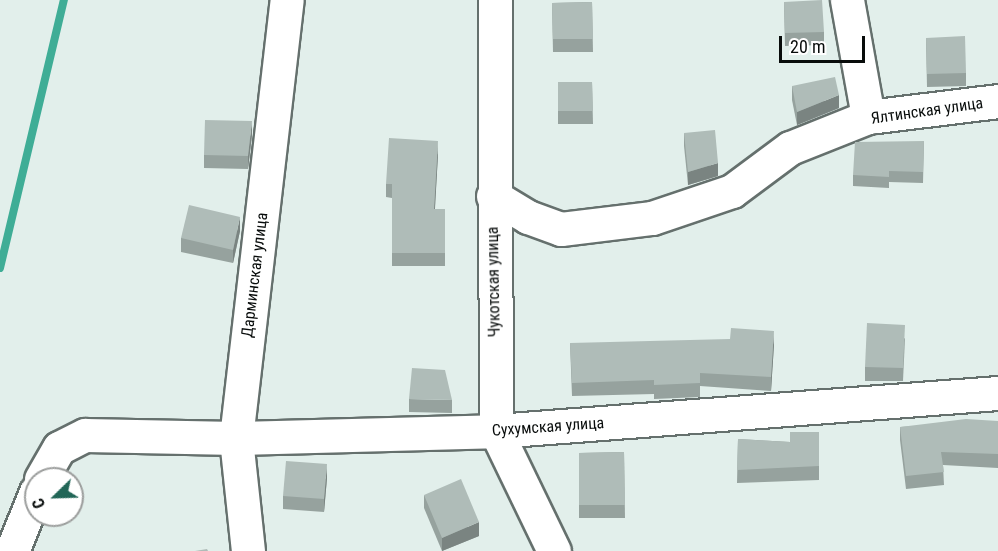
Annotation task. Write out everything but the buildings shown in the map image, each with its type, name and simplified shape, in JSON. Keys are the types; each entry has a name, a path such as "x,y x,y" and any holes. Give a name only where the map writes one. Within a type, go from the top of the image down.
{"street":[{"name":"Дарминская улица","path":"248,551 236,438 287,0"},
{"name":"Чукотская улица","path":"495,0 493,196 496,431 554,551"},
{"path":"847,0 868,117"},
{"name":"Ялтинская улица","path":"493,196 528,217 561,229 652,218 732,191 790,148 868,117 998,101"},
{"name":"Сухумская улица","path":"48,467 59,448 73,438 97,435 236,438 496,431 998,393"},
{"path":"12,551 24,522"}],"waterway":[{"path":"0,268 64,0"}]}
